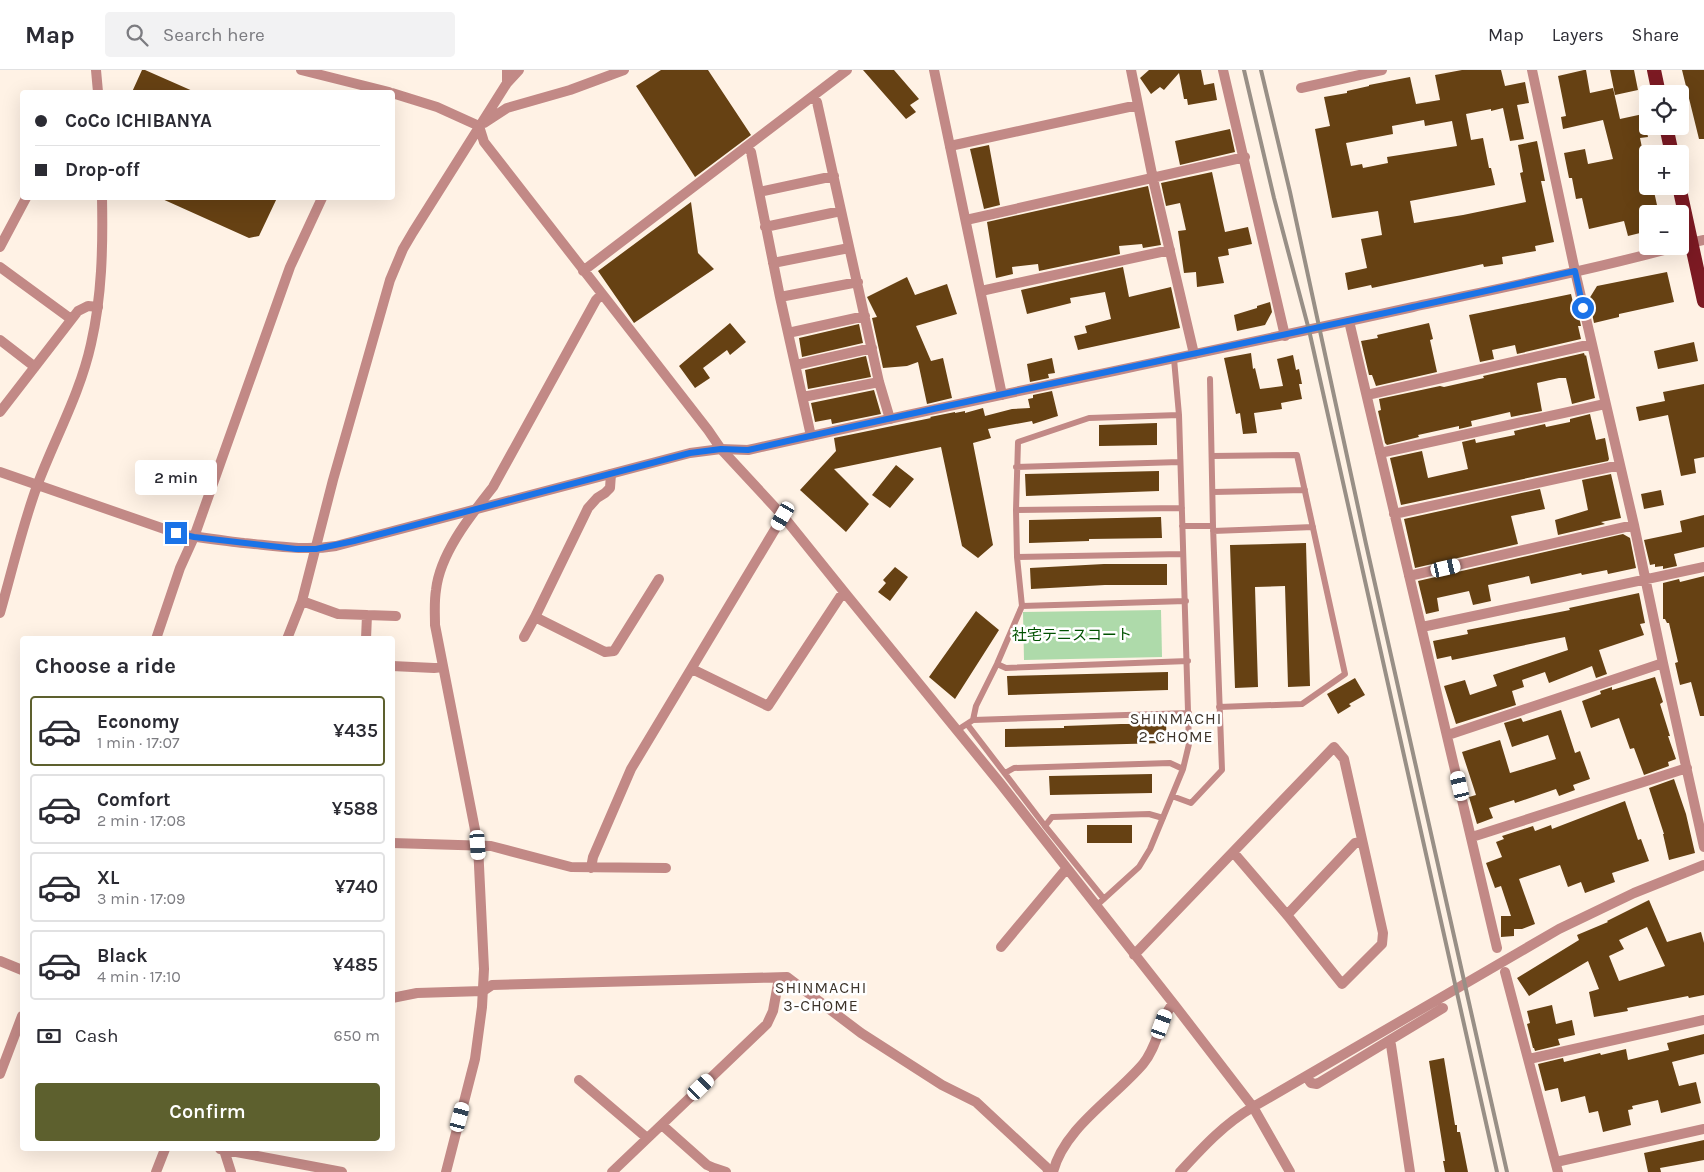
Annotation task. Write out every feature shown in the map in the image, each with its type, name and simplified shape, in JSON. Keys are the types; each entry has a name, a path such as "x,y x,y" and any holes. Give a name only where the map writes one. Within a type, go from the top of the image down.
{"highway":[{"path":"1654,70 1657,85"},
{"path":"1689,248 1704,301"}],"street":[{"path":"96,70 98,90"},
{"path":"301,70 372,90"},
{"path":"507,70 507,83"},
{"path":"288,636 302,601 390,280 403,249 479,126 507,83 519,70"},
{"path":"479,126 506,108 570,90 624,70"},
{"path":"584,271 847,70"},
{"path":"934,70 1002,394"},
{"path":"1131,70 1194,354"},
{"path":"1224,70 1285,336"},
{"path":"1301,88 1382,70"},
{"path":"1532,70 1704,847"},
{"path":"395,94 430,105 479,126 484,142 721,449 783,516 1067,868 1100,902 1134,956 1173,1003 1253,1107 1290,1172"},
{"path":"813,96 817,102 879,382 890,419"},
{"path":"950,146 1138,105"},
{"path":"747,146 759,192 811,436"},
{"path":"966,220 1245,157"},
{"path":"759,192 834,176"},
{"path":"2,240 25,200"},
{"path":"0,613 38,485 82,377 91,345 102,272 102,200"},
{"path":"157,636 290,267 321,200"},
{"path":"766,227 841,211"},
{"path":"773,263 849,248"},
{"path":"981,291 1170,250"},
{"path":"0,472 176,533 194,537 296,549 316,549 336,546 690,453 721,449 748,450 1002,394 1285,336 1642,255"},
{"path":"0,267 71,319"},
{"path":"780,297 858,282"},
{"path":"446,1172 475,1059 483,990 482,913 478,845 435,625 436,589 446,555 475,510 493,487 596,300 601,295"},
{"path":"0,412 78,310 88,306 98,307"},
{"path":"788,333 865,316"},
{"path":"1349,321 1497,948"},
{"path":"0,340 36,367"},
{"path":"1367,394 1592,344"},
{"path":"796,365 872,348"},
{"path":"803,397 879,382"},
{"path":"1380,453 1605,404"},
{"path":"1394,514 1620,465"},
{"path":"524,637 588,508 610,488 611,474"},
{"path":"591,868 593,857 631,769 783,516"},
{"path":"1409,576 1634,525"},
{"path":"1422,627 1646,581 1704,567"},
{"path":"535,617 605,652 614,651 659,579"},
{"path":"692,669 768,706 840,597 845,593"},
{"path":"302,601 338,614 396,616"},
{"path":"366,636 367,615"},
{"path":"1448,735 1663,663"},
{"path":"395,666 443,667"},
{"path":"1134,956 1233,852 1334,747 1344,759 1383,933 1382,944 1342,984 1287,915 1233,852"},
{"path":"1472,837 1687,768"},
{"path":"1287,915 1356,843 1362,842"},
{"path":"395,843 491,846 571,867 666,868"},
{"path":"1180,1172 1208,1141 1237,1116 1559,929 1634,893 1704,865"},
{"path":"1001,947 1067,868"},
{"path":"0,961 20,969"},
{"path":"1505,972 1557,1167 1704,1128"},
{"path":"395,997 417,992 483,990 492,985 787,977 861,1033 942,1085 976,1102 1046,1167 1049,1172"},
{"path":"612,1172 767,1024 773,1011 779,978"},
{"path":"1053,1172 1063,1147 1068,1141 1148,1058 1167,1010 1173,1003"},
{"path":"1306,1076 1311,1083 1317,1084 1443,1008"},
{"path":"1529,1058 1704,1020"},
{"path":"0,1074 20,1021"},
{"path":"1389,1041 1410,1172"},
{"path":"579,1080 647,1138"},
{"path":"662,1124 707,1165 714,1170 726,1172"},
{"path":"156,1172 164,1151"},
{"path":"223,1151 231,1172"},
{"path":"232,1151 342,1172"}],"lane":[{"path":"970,722 1005,774 1100,902 1139,867 1150,849 1183,769 1189,744 1188,660 1179,415 1174,359"},
{"path":"1172,796 1191,803 1222,770 1213,528 1210,379"},
{"path":"970,722 1022,606 1017,558 1016,467 1018,442 1089,418 1179,415"},
{"path":"1212,456 1297,456 1344,674 1302,704 1219,707"},
{"path":"1016,467 1180,462"},
{"path":"1212,492 1305,490"},
{"path":"1016,510 1182,508"},
{"path":"1182,526 1213,528 1313,527"},
{"path":"1017,558 1183,554"},
{"path":"1022,606 1186,601"},
{"path":"997,664 1006,668 1188,660"},
{"path":"956,731 970,722 1189,713"},
{"path":"1005,774 1014,768 1170,763 1183,769"},
{"path":"1045,826 1052,817 1149,814 1163,818"}],"green space":[{"name":"社宅テニスコート","path":"1161,610 1162,657 1024,660 1023,612"}],"building":[{"path":"142,70 145,70 190,90 133,90"},
{"path":"661,70 708,70 751,135 695,177 636,86"},
{"path":"863,70 894,70 919,99 910,105 916,112 906,119"},
{"path":"1149,70 1201,70 1204,85 1214,83 1217,100 1188,105 1187,99 1184,99 1179,73 1164,90 1160,87 1151,94 1140,78"},
{"path":"1462,70 1501,70 1505,86 1525,82 1529,103 1517,105 1524,139 1510,141 1503,108 1466,114 1471,140 1483,138 1489,168 1491,168 1495,185 1410,201 1414,223 1526,202 1520,173 1523,172 1518,145 1537,141 1545,181 1541,181 1554,242 1535,246 1536,251 1502,257 1503,264 1484,267 1483,264 1372,288 1371,285 1348,290 1345,273 1367,268 1361,239 1382,235 1378,211 1332,218 1315,129 1330,126 1324,97 1410,77 1416,104 1440,100 1435,75","holes":["1424,120 1425,126 1452,121 1457,146 1387,157 1388,163 1363,168 1362,164 1351,166 1346,143 1393,134 1392,126"]},
{"path":"1586,70 1590,93 1613,88 1620,119 1639,115 1639,135 1648,135 1648,137 1640,138 1641,145 1639,145 1639,195 1655,195 1657,205 1639,205 1639,233 1628,236 1624,221 1589,229 1582,198 1576,199 1572,178 1569,178 1564,153 1585,149 1588,164 1613,159 1603,120 1563,129 1561,117 1566,116 1558,76"},
{"path":"1610,70 1634,70 1638,90 1615,95"},
{"path":"1682,70 1704,70 1704,139 1699,139 1689,98 1689,85 1686,85"},
{"path":"1230,129 1235,152 1180,165 1175,141"},
{"path":"989,145 1000,205 984,209 970,149"},
{"path":"1212,172 1225,232 1248,227 1252,244 1228,249 1229,255 1218,257 1224,283 1197,287 1196,272 1184,273 1178,231 1186,230 1180,203 1166,206 1161,183"},
{"path":"1148,186 1161,245 1143,248 1142,244 1119,246 1120,254 1039,271 1038,264 1012,267 1013,274 996,278 987,222"},
{"path":"164,200 276,200 259,236 249,238"},
{"path":"691,202 698,253 714,269 634,323 598,271"},
{"path":"1123,267 1129,297 1171,287 1180,328 1078,350 1074,336 1087,333 1085,326 1111,319 1105,292 1070,298 1071,303 1027,314 1021,290"},
{"path":"1667,272 1674,302 1619,314 1619,317 1594,323 1589,299 1597,286"},
{"path":"907,277 915,295 947,284 957,314 916,326 931,361 943,358 952,398 927,404 918,362 907,366 883,368 872,318 877,317 867,297"},
{"path":"1571,294 1577,319 1579,316 1581,326 1578,326 1581,339 1517,354 1515,345 1492,350 1494,359 1480,362 1469,315"},
{"path":"1270,302 1272,312 1265,325 1237,331 1234,315"},
{"path":"730,323 746,342 730,355 727,350 703,368 710,378 695,388 679,366"},
{"path":"1429,323 1433,339 1430,340 1437,372 1376,386 1372,375 1369,375 1361,341 1378,338 1377,335"},
{"path":"859,324 863,343 802,357 799,338"},
{"path":"1694,342 1698,361 1658,369 1654,351"},
{"path":"1251,353 1253,369 1255,368 1260,389 1283,386 1277,359 1293,355 1296,370 1299,369 1302,399 1281,403 1282,409 1254,413 1257,433 1243,434 1240,413 1236,414 1224,358"},
{"path":"1584,353 1595,398 1572,404 1566,378 1559,378 1537,383 1542,411 1511,417 1510,412 1471,421 1472,426 1459,429 1459,426 1418,435 1419,437 1387,445 1385,443 1378,411 1381,410 1379,399 1440,386 1444,387"},
{"path":"866,356 871,377 808,389 805,370"},
{"path":"1052,358 1055,373 1048,374 1049,378 1030,382 1027,364"},
{"path":"1704,384 1704,457 1694,459 1696,473 1681,476 1668,415 1639,421 1636,407 1665,401 1663,392"},
{"path":"874,390 881,414 832,424 831,419 815,422 811,403"},
{"path":"1052,391 1058,416 1033,424 1032,421 988,429 991,438 973,443 993,545 978,558 962,546 941,447 834,469 869,504 846,532 800,490 836,451 834,438 955,412 965,411 965,413 983,408 985,416 1012,409 1030,408 1028,399 1033,398 1033,395"},
{"path":"1590,414 1596,440 1605,438 1608,461 1401,505 1390,458 1422,451 1428,478 1468,469 1462,442 1475,439 1476,443 1515,435 1514,431 1545,424 1546,427 1570,422 1570,419"},
{"path":"1157,423 1157,445 1099,446 1099,425"},
{"path":"896,465 914,479 890,508 872,495"},
{"path":"1159,471 1159,491 1026,496 1025,474"},
{"path":"1611,474 1621,518 1601,522 1605,524 1558,535 1555,520 1588,510 1582,480"},
{"path":"1540,489 1545,509 1511,516 1518,544 1415,568 1404,519"},
{"path":"1661,490 1664,505 1644,509 1641,494"},
{"path":"1704,515 1704,547 1674,554 1677,566 1663,569 1663,566 1655,567 1655,564 1650,565 1644,540 1682,532 1680,521"},
{"path":"1161,517 1162,538 1089,539 1089,541 1029,543 1029,520"},
{"path":"1623,534 1630,538 1636,568 1608,574 1607,570 1582,575 1581,573 1531,584 1529,576 1488,585 1491,601 1473,605 1469,591 1437,598 1439,611 1426,614 1418,581"},
{"path":"1306,543 1310,686 1288,687 1285,586 1255,587 1258,687 1235,688 1230,545"},
{"path":"1104,564 1167,564 1167,585 1105,585 1031,589 1030,568"},
{"path":"895,567 908,577 890,601 878,592 886,583 883,580"},
{"path":"1704,576 1704,716 1700,716 1691,682 1680,685 1675,663 1678,662 1669,623 1663,619 1663,583 1679,579 1680,582"},
{"path":"1639,593 1645,623 1640,624 1644,635 1599,650 1607,674 1596,678 1592,666 1549,683 1545,672 1522,680 1524,687 1512,691 1516,705 1456,724 1444,686 1465,680 1470,695 1497,686 1493,675 1568,650 1565,637 1452,660 1451,656 1437,659 1433,641 1468,634 1467,630 1570,610 1569,608"},
{"path":"976,611 999,630 955,699 929,677"},
{"path":"1168,672 1168,690 1008,695 1007,676"},
{"path":"1655,677 1663,702 1660,704 1670,736 1668,736 1676,759 1668,762 1669,766 1644,775 1634,748 1630,749 1619,718 1591,728 1582,701 1601,694 1600,691 1612,687 1612,690"},
{"path":"1355,678 1365,695 1349,704 1351,706 1338,714 1327,694"},
{"path":"1561,710 1575,753 1580,751 1590,779 1573,785 1575,790 1559,796 1556,789 1515,803 1514,800 1489,808 1493,818 1477,824 1469,797 1476,795 1462,752 1500,740 1510,773 1556,759 1548,735 1512,747 1504,723 1521,718 1523,722"},
{"path":"1166,724 1167,743 1005,747 1005,729 1064,728 1064,726"},
{"path":"1152,774 1152,793 1050,795 1049,776"},
{"path":"1674,779 1686,814 1695,853 1669,860 1664,834 1649,788"},
{"path":"1625,801 1638,840 1641,839 1649,861 1612,873 1615,882 1585,893 1581,882 1568,887 1560,865 1519,879 1535,924 1522,929 1514,929 1514,936 1501,937 1501,916 1511,916 1501,886 1495,888 1486,863 1502,857 1496,842 1504,839 1502,836 1533,826 1535,831 1551,825 1552,829"},
{"path":"1087,825 1132,825 1132,843 1087,843"},
{"path":"1649,900 1667,942 1701,932 1704,943 1704,995 1689,998 1688,996 1627,1008 1628,1011 1594,1017 1589,992 1599,989 1588,961 1529,996 1517,978 1579,940 1577,935","holes":["1647,927 1665,966 1619,981 1609,956 1624,949 1619,940"]},
{"path":"1552,1005 1556,1024 1572,1020 1575,1035 1558,1039 1560,1045 1535,1051 1527,1024 1530,1023 1527,1011"},
{"path":"1704,1034 1704,1054 1672,1062 1679,1086 1696,1082 1701,1103 1661,1113 1658,1100 1632,1106 1633,1109 1628,1110 1631,1125 1603,1132 1598,1111 1589,1113 1585,1096 1561,1102 1558,1088 1545,1091 1538,1064 1563,1058 1564,1062 1626,1049 1628,1060 1669,1050 1667,1043"},
{"path":"1444,1058 1455,1125 1457,1125 1457,1132 1460,1132 1468,1172 1445,1172 1443,1161 1445,1161 1429,1061"},
{"path":"1704,1140 1704,1160 1660,1168 1661,1172 1648,1172 1644,1153"}],"railway":[{"path":"1244,70 1274,198 1309,330 1497,1172"},
{"path":"1261,70 1290,192 1366,544 1507,1172"}],"district":[{"name":"SHINMACHI 2-CHOME","path":"1176,727"},
{"name":"SHINMACHI 3-CHOME","path":"821,996"}],"route":[{"path":"176,533 194,537 296,549 336,546 690,453 721,449 748,450 1002,394 1285,336 1575,271 1583,308"}]}
